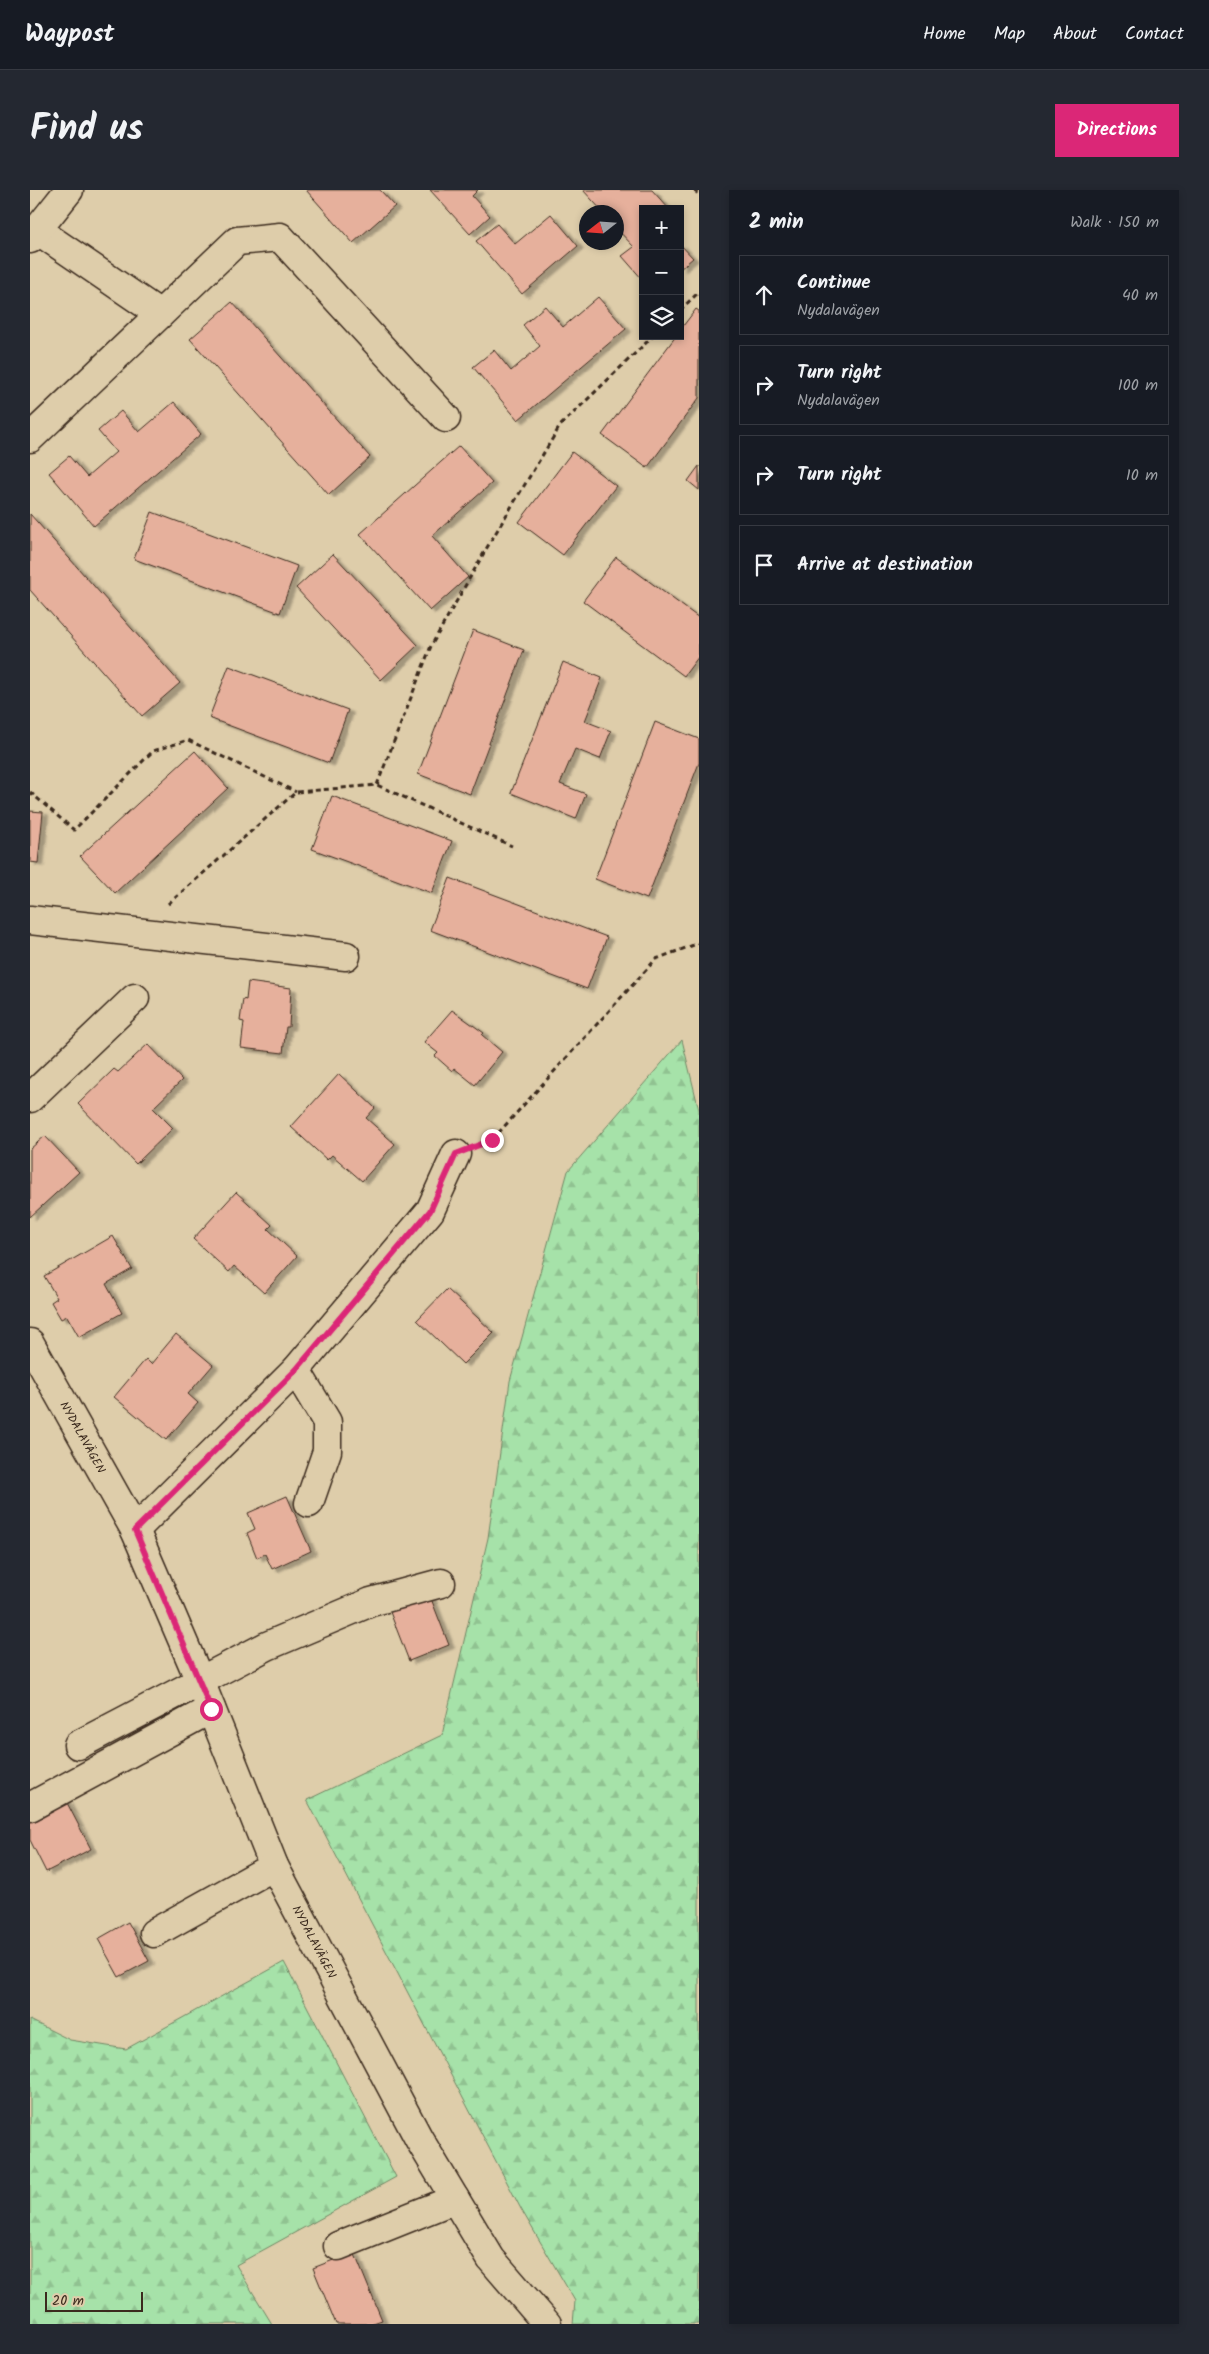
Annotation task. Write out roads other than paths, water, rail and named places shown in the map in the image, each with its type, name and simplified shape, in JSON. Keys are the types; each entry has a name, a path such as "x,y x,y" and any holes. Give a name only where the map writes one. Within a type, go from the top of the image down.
{"street":[{"path":"69,190 33,235 160,314"},
{"path":"30,438 236,241 280,236 446,418"},
{"path":"30,920 346,956"},
{"path":"30,1098 135,998"},
{"path":"135,1530 296,1370 430,1211 456,1154"},
{"name":"NYDALAVÄGEN","path":"30,1343 135,1530 200,1681 274,1866 419,2140 491,2259 547,2324"},
{"path":"296,1370 326,1422 327,1451 309,1503"},
{"path":"78,1745 267,1646 371,1602 441,1583"},
{"path":"30,1807 211,1709"},
{"path":"154,1933 274,1866"},
{"path":"338,2246 455,2199"}]}
